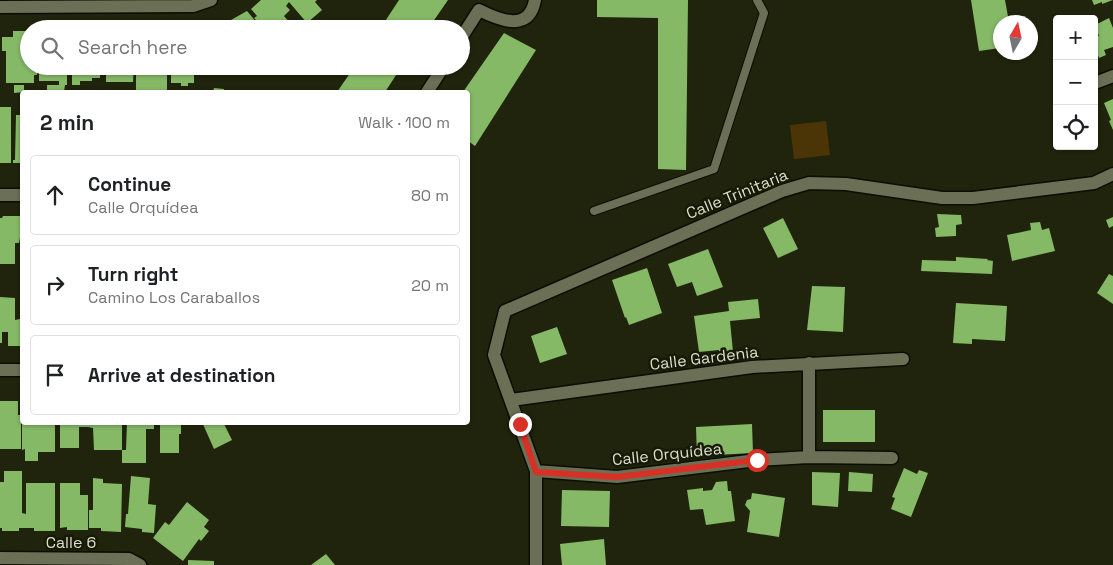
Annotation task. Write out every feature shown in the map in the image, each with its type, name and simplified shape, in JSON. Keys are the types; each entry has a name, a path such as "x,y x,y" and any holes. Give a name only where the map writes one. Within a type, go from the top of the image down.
{"street":[{"path":"0,7 193,6 211,0"},
{"path":"470,24 479,10 500,20 511,22 521,20 528,14 535,0"},
{"path":"428,90 438,75"},
{"path":"1098,82 1113,76"},
{"name":"Calle Trinitaria","path":"511,400 494,355 505,310 782,191 809,182 846,184 942,198 973,198 1094,183 1113,174"},
{"path":"0,195 20,195"},
{"name":"Calle Gardenia","path":"511,400 752,367 903,359"},
{"path":"809,364 810,457"},
{"path":"0,370 20,370"},
{"path":"511,400 536,472 536,565"},
{"name":"Calle Orquídea","path":"536,472 617,477 757,460 810,457 892,458"},
{"name":"Calle 6","path":"0,558 129,559 140,565"}],"lane":[{"path":"594,211 714,169 764,13 757,0"}],"shaded area":[{"path":"826,121 830,155 794,159 790,125"}],"building":[{"path":"261,0 317,0 315,2 322,10 310,20 304,20 289,2 286,6 290,10 284,16 287,20 256,20 254,18 257,16 251,9"},
{"path":"399,0 448,0 434,20 386,20"},
{"path":"597,0 688,0 686,170 658,169 658,18 597,17"},
{"path":"971,0 1005,0 1008,15 993,15 993,49 979,51"},
{"path":"1092,0 1113,0 1094,5"},
{"path":"247,11 254,20 231,20"},
{"path":"1109,18 1113,28 1113,47 1104,50 1106,55 1099,58 1098,55 1098,24"},
{"path":"13,31 20,31 20,75 34,75 34,83 6,83 6,51 2,51 2,37 13,37"},
{"path":"504,33 536,50 475,146 470,142 470,90 464,90"},
{"path":"39,75 67,75 67,85 65,85 64,90 47,90 47,85 59,85 59,81 39,81"},
{"path":"72,75 100,75 100,78 92,78 92,81 80,81 80,85 72,85"},
{"path":"106,75 133,75 133,82 106,82"},
{"path":"136,75 167,75 167,90 136,90"},
{"path":"171,75 194,75 194,83 188,83 188,86 181,86 181,83 171,83"},
{"path":"349,75 396,75 386,90 338,90"},
{"path":"14,85 24,85 24,90 14,93"},
{"path":"1113,99 1113,130 1104,103"},
{"path":"0,107 11,107 11,163 0,163"},
{"path":"16,115 20,115 20,163 13,163 13,160 15,160"},
{"path":"937,214 961,215 962,224 956,225 956,236 936,237 935,228 939,227"},
{"path":"3,216 20,216 20,238 19,243 15,243 15,264 0,264 0,218"},
{"path":"1113,217 1113,226 1109,228 1106,220"},
{"path":"783,218 798,249 778,258 763,228"},
{"path":"1040,222 1042,230 1049,228 1055,251 1012,261 1007,235 1031,230 1030,223"},
{"path":"708,249 723,287 697,296 692,282 677,287 668,264"},
{"path":"956,257 993,261 992,274 921,271 922,260 956,261"},
{"path":"647,268 662,313 629,325 612,280"},
{"path":"1109,274 1113,276 1113,304 1097,293"},
{"path":"812,286 845,287 843,332 807,330"},
{"path":"0,297 15,298 15,320 20,319 20,346 8,346 8,332 2,332 2,343 0,343"},
{"path":"758,299 760,318 730,321 733,352 719,354 719,350 699,352 694,316 729,311 728,302"},
{"path":"956,303 1007,306 1005,341 972,339 972,344 953,343"},
{"path":"557,327 567,354 540,363 531,336"},
{"path":"0,401 18,401 21,449 0,449"},
{"path":"823,410 875,410 875,442 823,442"},
{"path":"752,424 753,453 697,456 696,427"},
{"path":"22,425 55,425 55,452 38,452 38,461 25,461 25,449 22,450"},
{"path":"60,425 122,425 122,450 94,450 93,428 88,427 79,427 79,448 60,448"},
{"path":"127,425 154,425 154,429 146,429 146,463 122,463 122,450 126,450"},
{"path":"160,425 181,425 179,453 160,453"},
{"path":"203,425 224,425 232,440 214,449"},
{"path":"904,468 917,474 919,470 928,473 911,517 891,509 895,498 892,497"},
{"path":"4,471 22,471 22,513 26,514 26,483 55,483 55,531 34,531 34,528 19,528 19,531 2,531 2,528 0,528 0,482 4,482"},
{"path":"812,472 840,473 838,507 812,505"},
{"path":"849,472 873,474 872,492 848,491"},
{"path":"131,476 150,478 148,504 156,505 154,533 125,527"},
{"path":"93,478 103,479 103,483 122,484 121,532 89,528 89,510 93,510"},
{"path":"727,481 728,491 731,491 735,521 706,525 703,509 690,510 687,490 703,488 703,491 712,490 716,482"},
{"path":"60,483 80,483 80,495 88,495 88,530 60,528"},
{"path":"562,490 610,491 609,527 561,526"},
{"path":"752,493 785,498 779,537 747,532 750,511 745,505 747,500 751,499"},
{"path":"187,502 209,520 204,527 209,531 201,541 199,539 183,561 153,538 165,522 169,525"},
{"path":"604,539 606,565 562,565 560,544"},
{"path":"326,554 335,565 311,565"},
{"path":"188,560 214,561 214,565 188,565"}],"route":[{"path":"520,424 536,472 617,477 757,460"}]}
